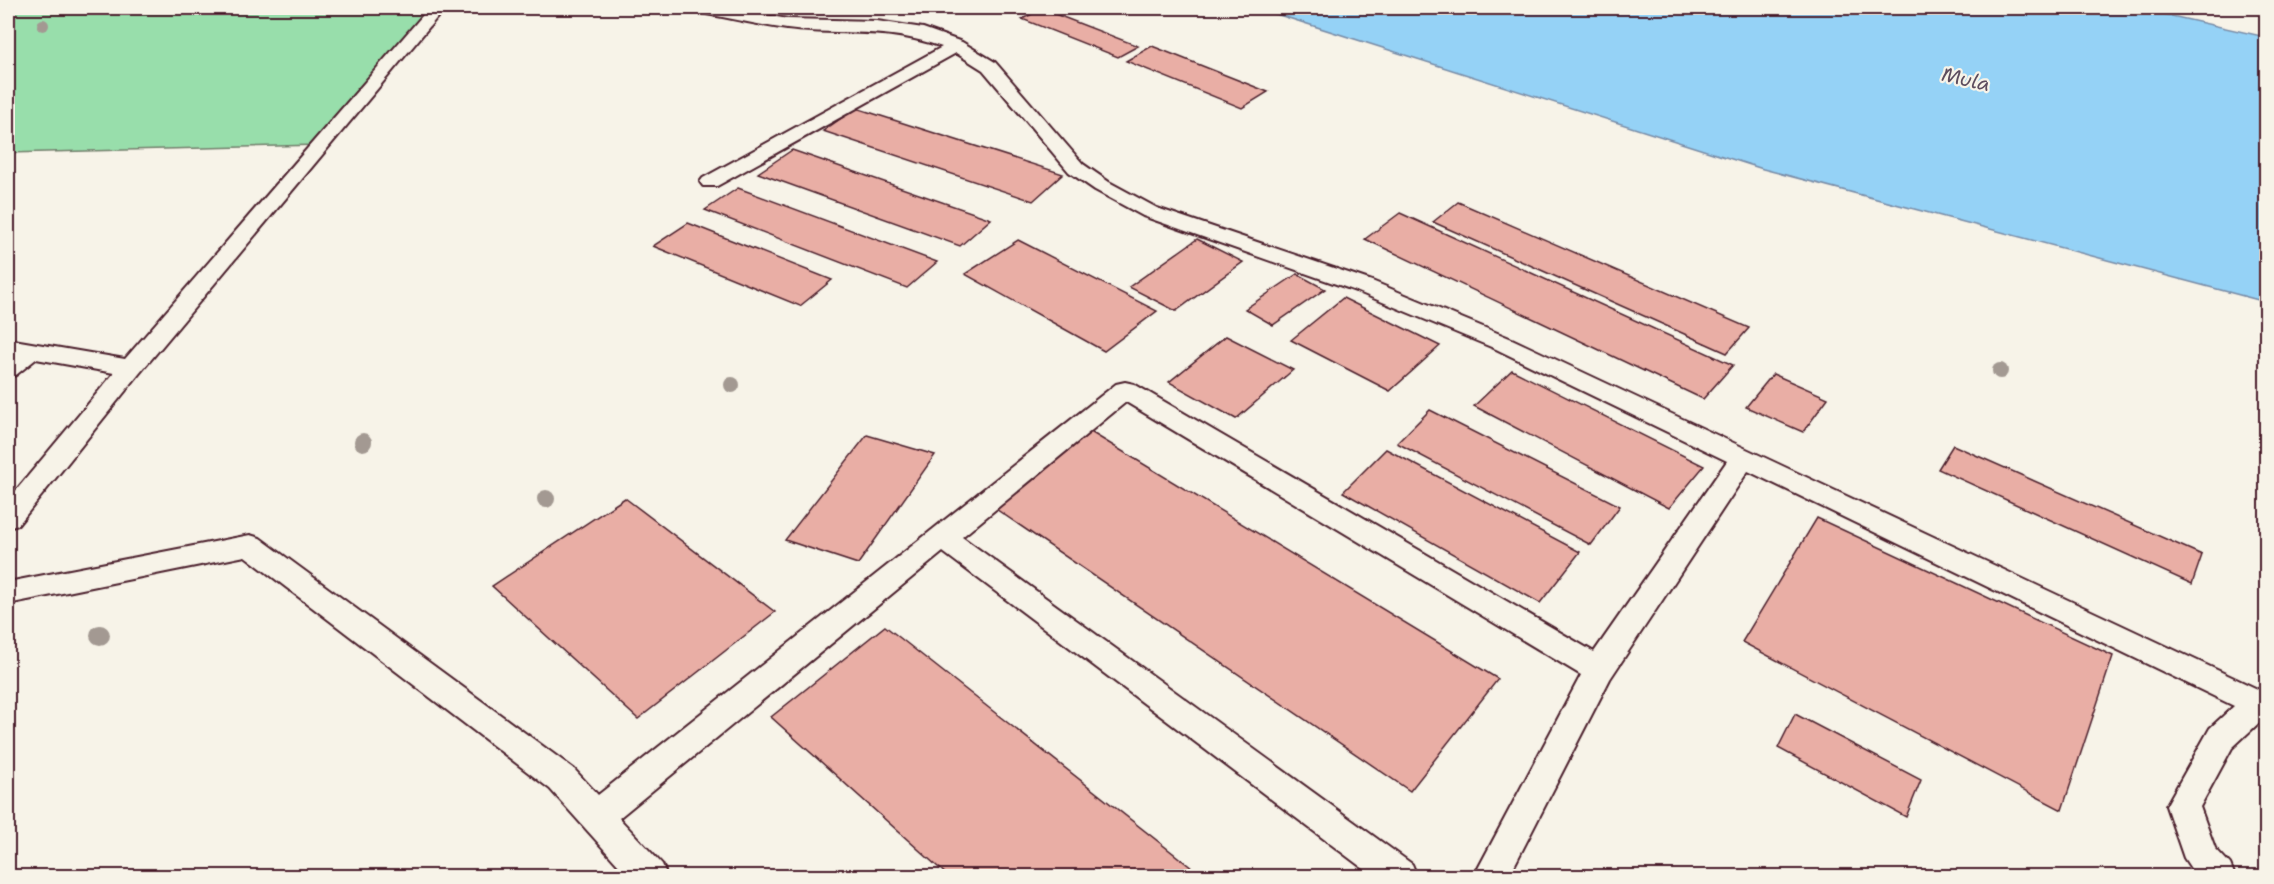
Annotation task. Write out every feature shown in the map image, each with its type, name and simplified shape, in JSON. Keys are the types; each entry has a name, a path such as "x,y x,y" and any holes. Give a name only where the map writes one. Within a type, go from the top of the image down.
{"lane":[{"path":"8,518 131,368 437,8"},
{"path":"701,8 788,24 878,26 917,32 956,46 989,66 1076,168 1112,192 1150,212 1364,286 1504,344 2263,705 2221,738 2183,806 2201,858 2218,876"},
{"path":"710,182 956,46"},
{"path":"8,346 131,368"},
{"path":"8,369 32,350"},
{"path":"597,817 1125,390 1599,670"},
{"path":"1491,876 1599,670 1743,458"},
{"path":"942,537 1400,876"},
{"path":"8,593 250,545 562,779 650,876"}],"green space":[{"path":"8,8 436,8 318,145 8,153"}],"water":[{"name":"Mula","path":"1257,8 2136,8 2266,37 2266,302 1763,169"}],"building":[{"path":"1042,9 1138,46 1118,57 1022,19"},
{"path":"1152,46 1268,92 1242,108 1126,61"},
{"path":"856,108 1063,174 1033,201 823,131"},
{"path":"792,150 991,219 960,246 758,173"},
{"path":"738,188 937,262 907,288 705,210"},
{"path":"1458,202 1749,328 1727,353 1433,222"},
{"path":"1400,213 1733,365 1703,399 1365,239"},
{"path":"688,223 832,280 800,306 653,246"},
{"path":"1197,239 1243,262 1176,311 1129,287"},
{"path":"1018,240 1157,311 1104,351 965,274"},
{"path":"1297,274 1325,289 1273,325 1245,309"},
{"path":"1343,298 1440,346 1390,391 1291,340"},
{"path":"1226,336 1293,370 1236,419 1169,382"},
{"path":"1512,370 1704,466 1669,508 1474,406"},
{"path":"1773,374 1828,398 1803,432 1746,407"},
{"path":"1430,410 1620,506 1591,545 1397,443"},
{"path":"1084,428 1498,679 1410,791 987,503"},
{"path":"867,435 935,455 858,564 785,540"},
{"path":"1953,445 2202,555 2192,584 1938,469"},
{"path":"1386,449 1580,552 1540,603 1343,492"},
{"path":"625,498 775,612 638,719 492,586"},
{"path":"1817,518 2113,656 2062,810 1742,642"},
{"path":"885,626 1202,876 948,876 771,717"},
{"path":"1795,714 1921,780 1906,817 1778,748"}]}
